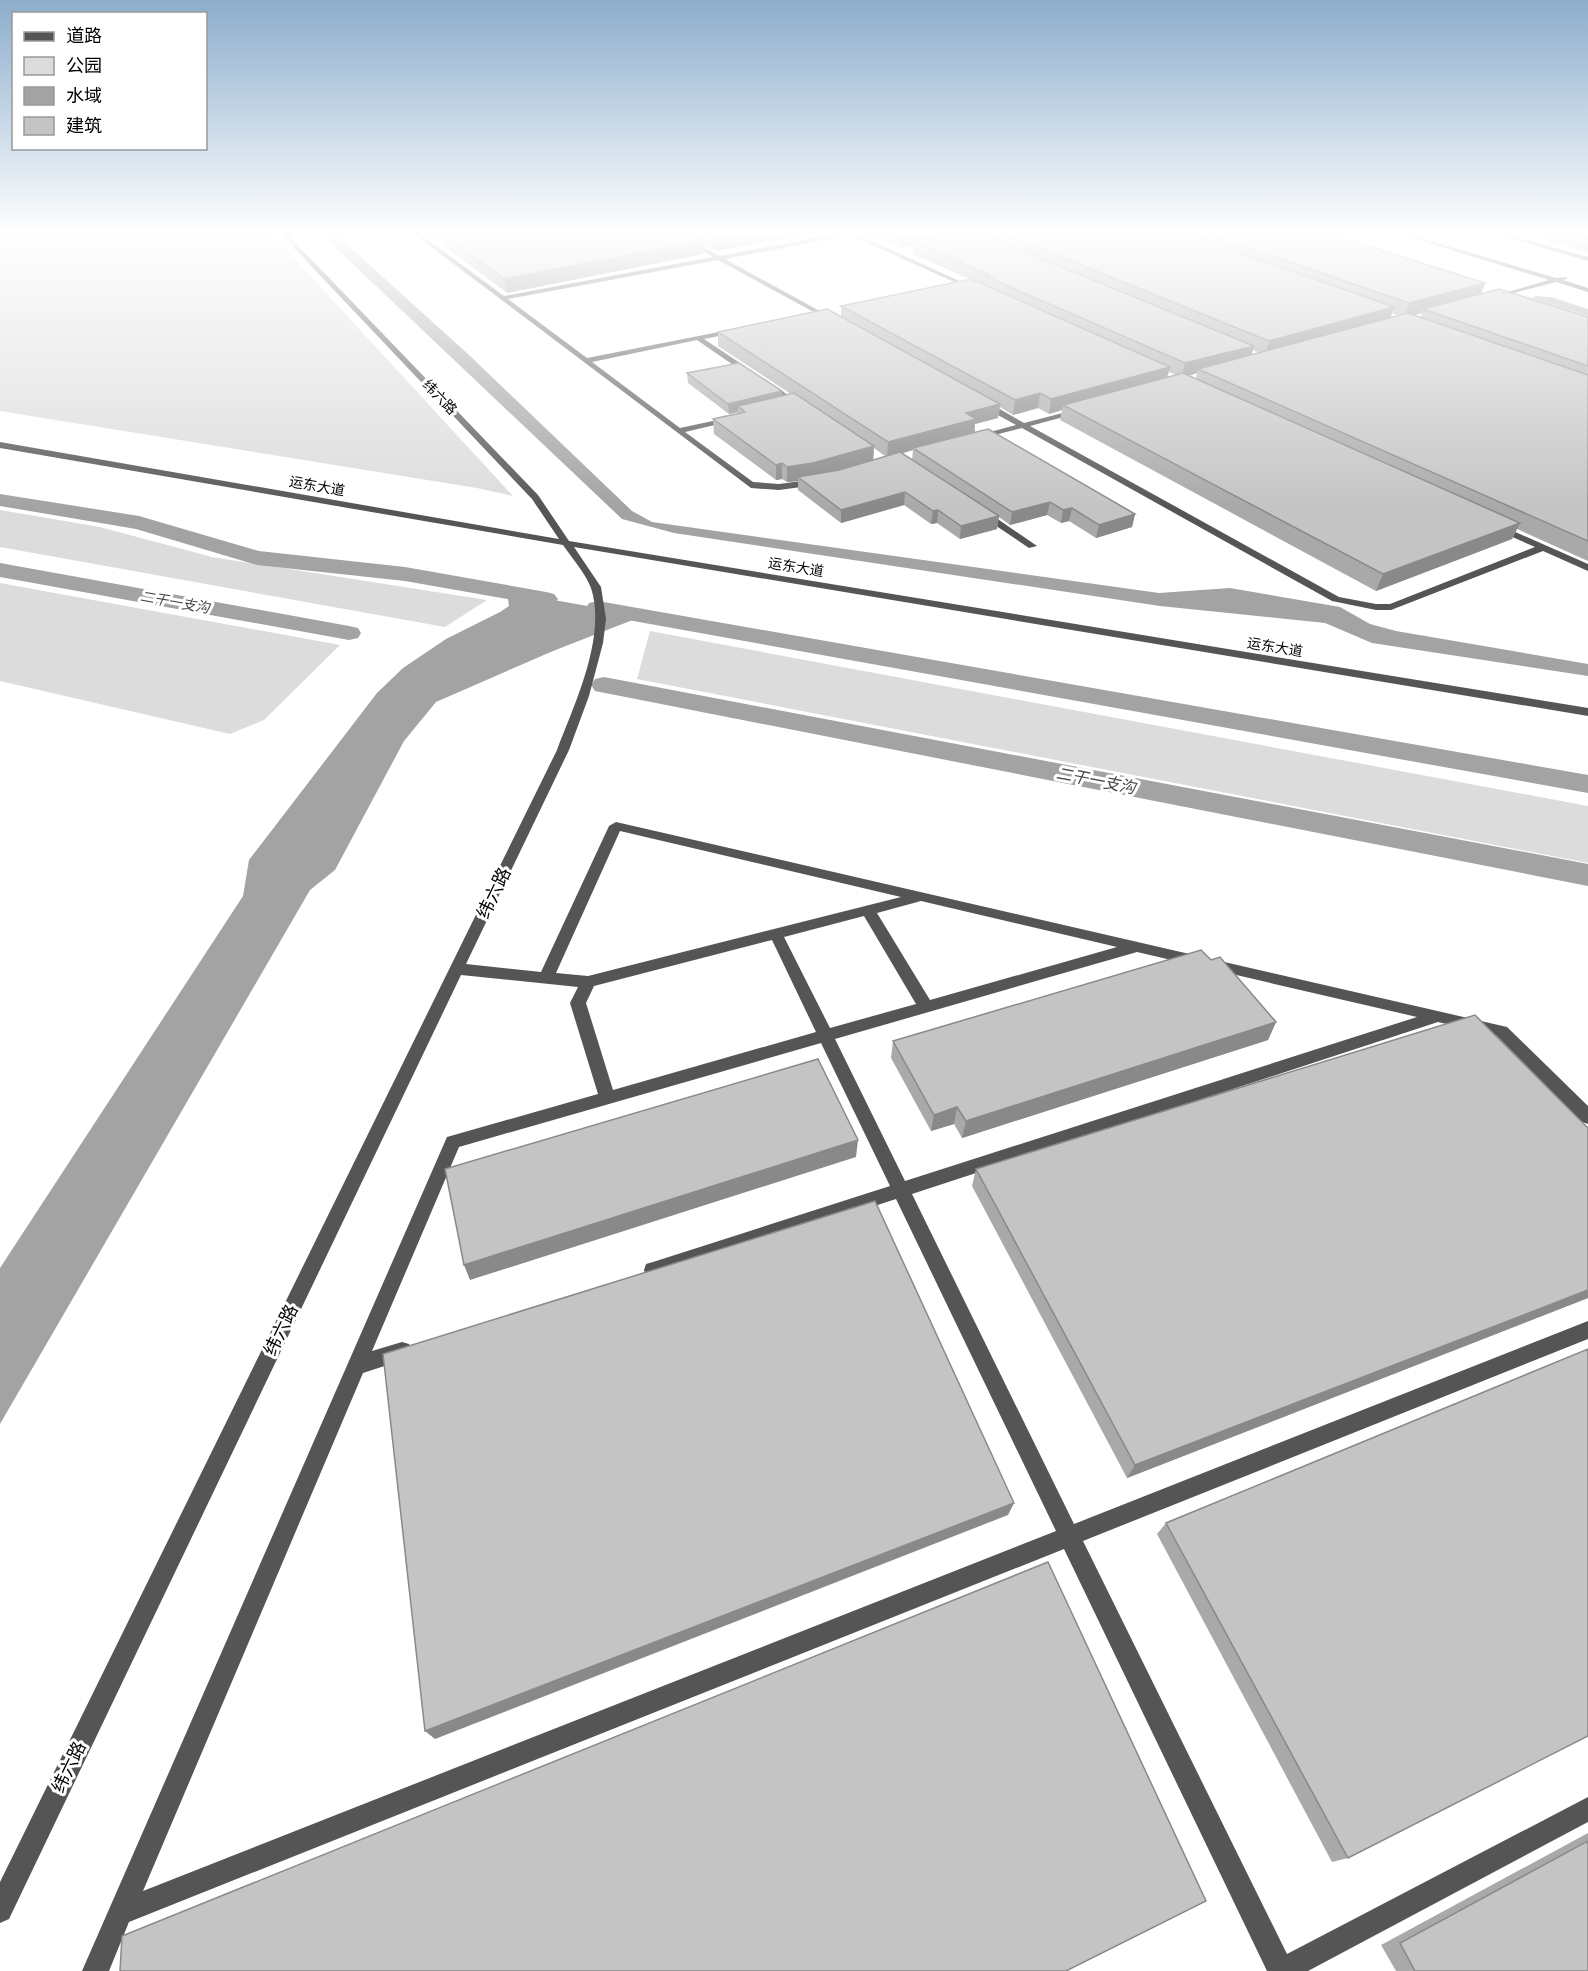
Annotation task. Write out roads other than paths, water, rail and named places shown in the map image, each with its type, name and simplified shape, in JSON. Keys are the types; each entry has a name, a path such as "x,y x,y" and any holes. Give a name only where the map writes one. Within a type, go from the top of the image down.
{"street":[{"name":"纬六路","path":"0,1910 563,750 583,696 598,643 601,619 599,595 535,497 369,323"},
{"path":"536,323 752,485 779,487 820,481"},
{"path":"586,361 742,329"},
{"path":"698,338 812,415"},
{"path":"973,397 1336,598 1356,604 1391,607 1542,548"},
{"path":"783,406 794,403"},
{"path":"967,441 1091,407"},
{"path":"678,431 748,414"},
{"name":"运东大道","path":"0,445 566,543 1588,712"},
{"path":"975,509 1032,546"},
{"path":"1489,523 1588,568"},
{"path":"546,978 616,826 1502,1031 1588,1117"},
{"path":"457,969 588,982 923,896"},
{"path":"868,910 926,1008"},
{"path":"776,934 1281,1971 1588,1809"},
{"path":"95,1971 453,1142 1139,946"},
{"path":"588,982 578,1003 608,1099"},
{"path":"640,1274 1437,1016"},
{"path":"120,1913 1588,1330"},
{"path":"357,1366 413,1348"}],"water":[{"path":"415,323 434,323 632,511 652,522 1159,593 1230,588 1340,607 1370,624 1396,631 1588,664 1588,676 1372,643 1325,623 1160,606 674,533 622,519"},
{"path":"498,590 643,616 553,651 436,702 404,741 335,870 310,890 0,1424 0,1268 243,896 249,860 377,693 403,668 446,639 509,606 508,599"}],"waterway":[{"path":"0,500 139,523 257,558 405,574 546,599"},
{"name":"二干一支沟","path":"0,570 349,633"},
{"path":"598,608 1588,784"},
{"name":"二干一支沟","path":"604,685 1588,875"}]}
